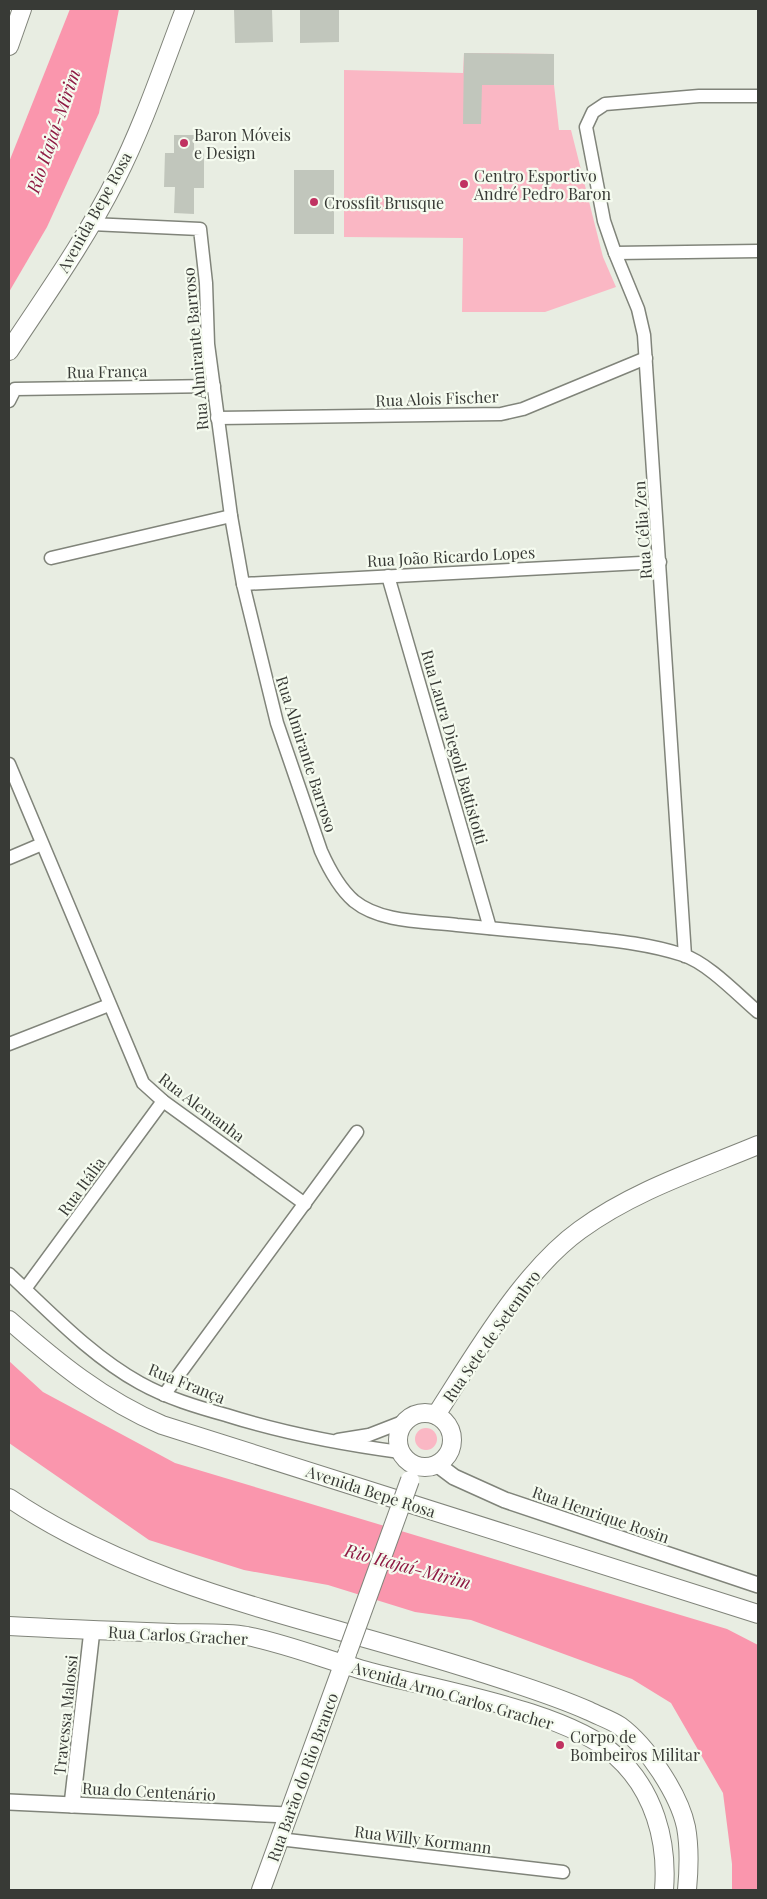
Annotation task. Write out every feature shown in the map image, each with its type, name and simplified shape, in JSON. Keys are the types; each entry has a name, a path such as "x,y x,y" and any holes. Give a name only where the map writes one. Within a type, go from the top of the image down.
{"main road":[{"path":"9,46 22,9"},
{"name":"Avenida Bepe Rosa","path":"9,351 91,224 116,180 134,142 185,9"},
{"name":"Rua Sete de Setembro","path":"436,1415 510,1306 533,1275 559,1247 609,1211 645,1192 758,1144"},
{"name":"Avenida Bepe Rosa","path":"9,1320 65,1368 97,1392 131,1412 162,1425 758,1614"},
{"path":"420,1414 436,1415 449,1426 453,1443 450,1452 438,1464 413,1473 409,1463 400,1452 398,1436 405,1421 420,1414"},
{"name":"Rua Barão do Rio Branco","path":"260,1890 413,1473"},
{"path":"9,1498 33,1515 86,1543 162,1576 230,1599 424,1654 562,1699 620,1726 649,1754 669,1786 685,1825 690,1858 688,1890"},
{"name":"Rua Carlos Gracher","path":"9,1626 246,1636 346,1658"},
{"name":"Avenida Arno Carlos Gracher","path":"346,1658 540,1717 573,1730 600,1744 629,1768 655,1813 666,1867 664,1890"}],"street":[{"name":"Rua Célia Zen","path":"685,956 646,358 638,309 604,221 586,127 593,112 605,104 699,96 758,96"},
{"name":"Rua Almirante Barroso","path":"91,224 200,229 206,283 208,344 231,516 243,584 277,723 321,851 338,882 355,902 382,914 405,919 616,941 685,956 701,965 758,1012"},
{"path":"615,253 758,251"},
{"name":"Rua Alois Fischer","path":"217,418 501,414 523,409 646,358"},
{"name":"Rua França","path":"9,401 16,389 214,386"},
{"path":"51,558 231,516"},
{"name":"Rua João Ricardo Lopes","path":"243,584 660,562"},
{"name":"Rua Laura Diegoli Battistotti","path":"388,576 490,928"},
{"name":"Rua Alemanha","path":"9,764 137,1073 150,1091 305,1204"},
{"path":"9,858 42,844"},
{"path":"9,1044 109,1005"},
{"name":"Rua Itália","path":"25,1289 163,1101"},
{"path":"164,1395 357,1132"},
{"name":"Rua França","path":"9,1274 99,1354 140,1383 164,1395 245,1421 328,1442 400,1452"},
{"name":"Rua França","path":"328,1442 369,1435 405,1421"},
{"name":"Rua Henrique Rosin","path":"438,1464 454,1477 505,1500 758,1585"},
{"path":"9,1507 33,1515"},
{"name":"Travessa Malossi","path":"72,1805 92,1630"},
{"name":"Rua do Centenário","path":"9,1802 288,1815"},
{"name":"Rua Willy Kormann","path":"280,1839 563,1872"}],"shaded area":[{"name":"Centro Esportivo André Pedro Baron","path":"464,53 554,54 554,85 559,130 571,130 603,257 616,287 545,312 462,312 463,238 344,237 344,70 463,73"},
{"path":"426,1428 434,1431 437,1439 434,1447 426,1450 418,1447 415,1439 418,1431"}],"water":[{"name":"Rio Itajaí-Mirim","path":"70,9 119,9 99,113 47,227 9,292 9,162"},
{"name":"Rio Itajaí-Mirim","path":"9,1361 43,1392 175,1463 727,1629 758,1645 758,1890 732,1890 732,1864 723,1793 671,1703 632,1679 471,1620 415,1612 328,1585 244,1570 149,1540 9,1443"}],"building":[{"path":"234,9 272,9 273,42 235,43"},
{"path":"300,9 339,9 339,42 300,43"},
{"path":"464,53 554,54 554,85 482,85 481,124 463,124"},
{"path":"174,135 194,135 194,153 204,153 204,188 194,188 194,214 174,213 175,187 164,187 165,153 174,153"},
{"name":"Crossfit Brusque","path":"294,170 334,170 334,234 294,234"}],"place":[{"name":"Baron Móveis e Design","path":"184,143"},
{"name":"Centro Esportivo André Pedro Baron","path":"464,184"},
{"name":"Crossfit Brusque","path":"314,202"},
{"name":"Corpo de Bombeiros Militar","path":"560,1745"}]}
